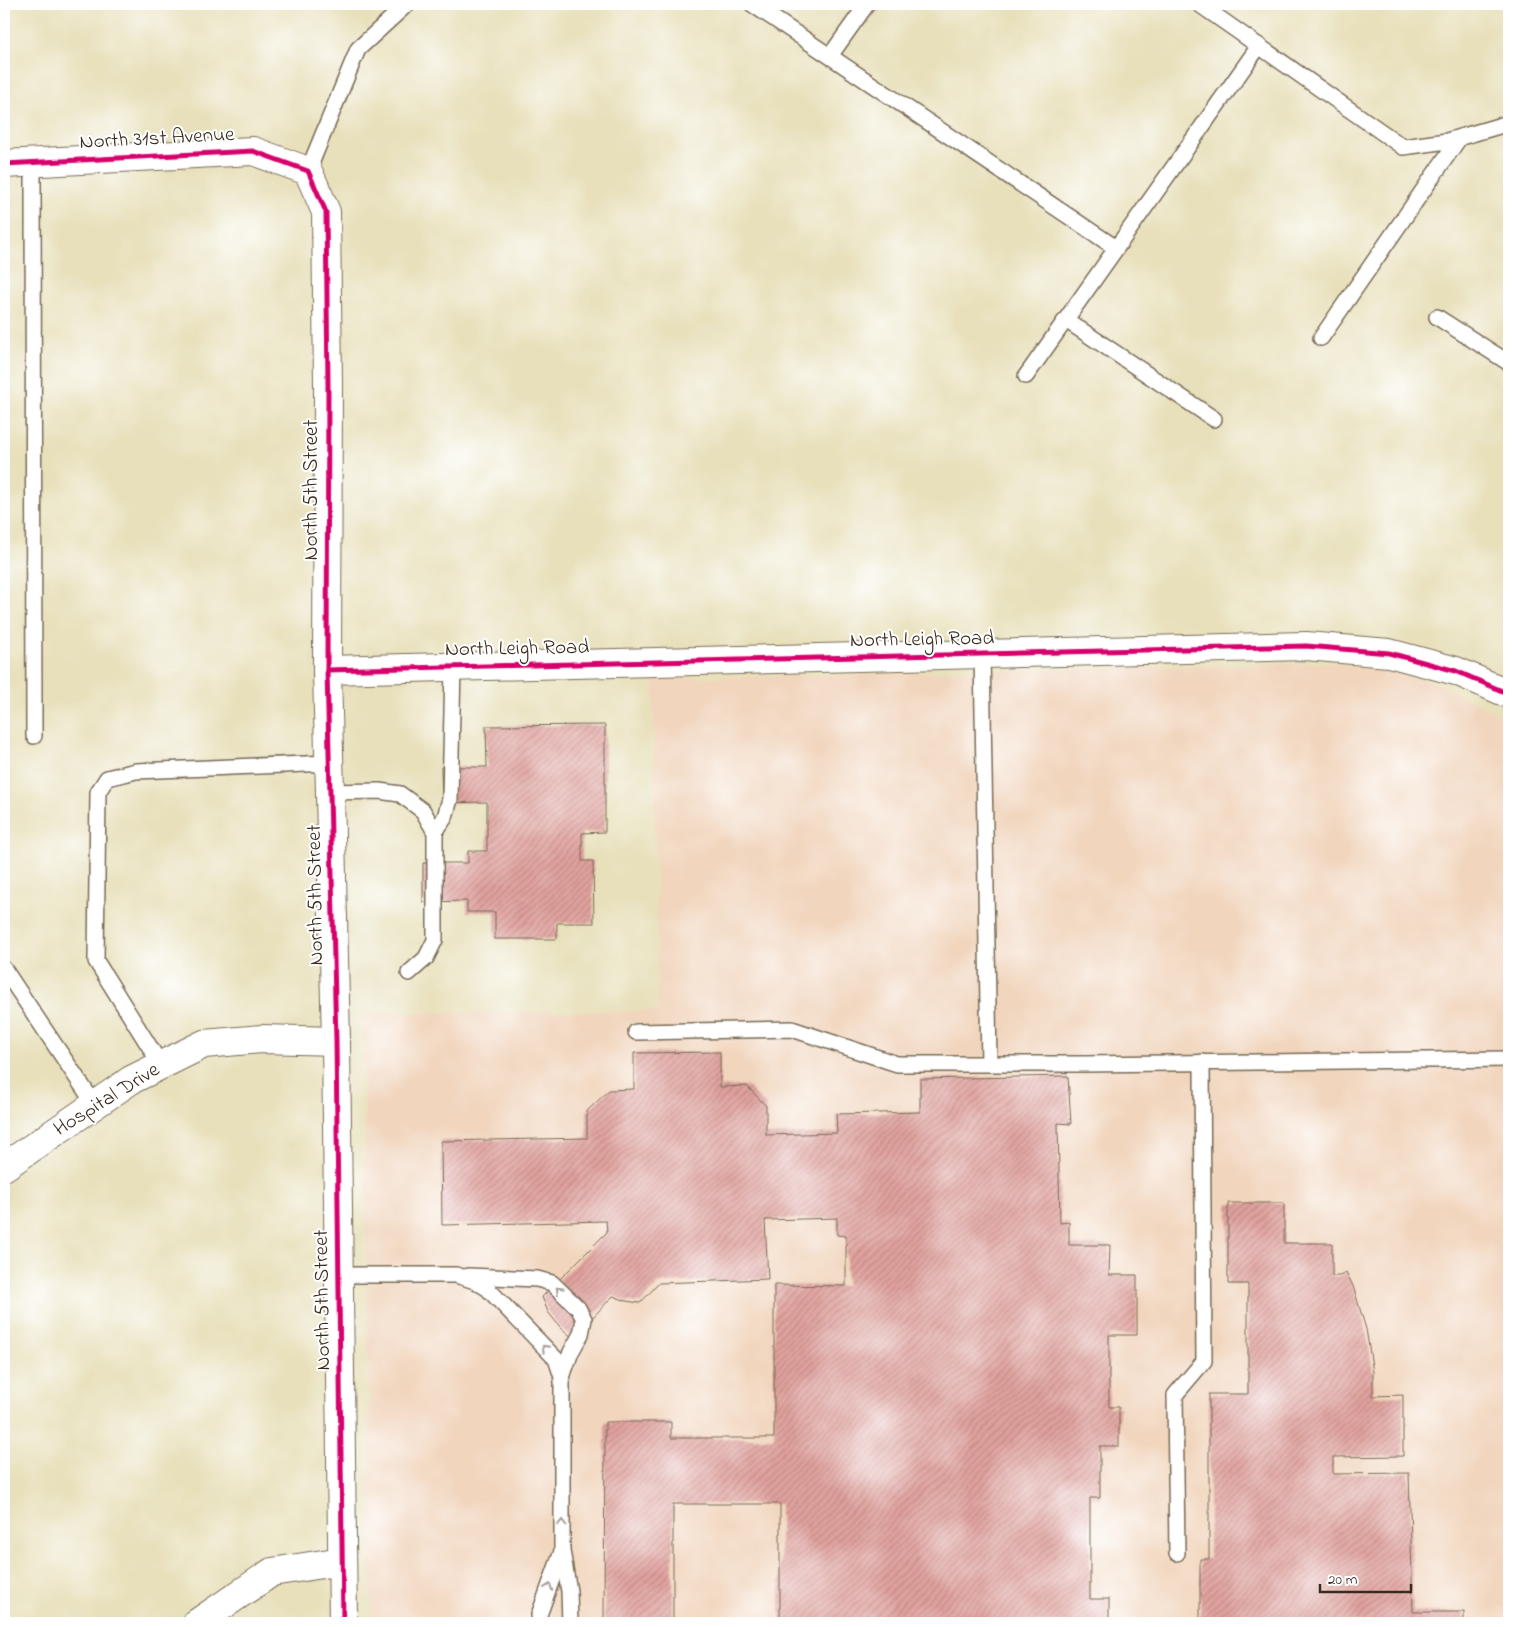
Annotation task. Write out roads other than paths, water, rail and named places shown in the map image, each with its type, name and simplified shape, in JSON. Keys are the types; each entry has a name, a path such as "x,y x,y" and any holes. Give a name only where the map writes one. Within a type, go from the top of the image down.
{"street":[{"name":"North 31st Avenue","path":"4,164 253,151 308,171"},
{"name":"North 5th Street","path":"308,171 326,212 328,384 327,670 336,1041 343,1623"},
{"name":"North Leigh Road","path":"327,670 1315,647 1389,653 1456,671 1509,694"},
{"name":"Hospital Drive","path":"4,1167 131,1080 204,1044 262,1039 336,1041"},
{"path":"198,1623 272,1572 342,1561"}],"lane":[{"path":"308,171 358,50 407,4"},
{"path":"752,4 1116,248"},
{"path":"830,56 867,4"},
{"path":"1199,4 1403,147 1447,141 1509,124"},
{"path":"1026,376 1259,46"},
{"path":"1321,338 1460,137"},
{"path":"33,162 34,736"},
{"path":"1437,317 1509,363"},
{"path":"1066,320 1214,419"},
{"path":"982,654 989,1063"},
{"path":"435,832 445,817 450,799 452,667"},
{"path":"161,1065 96,961 98,792 107,778 136,771 330,763"},
{"path":"330,792 379,791 400,794 424,811 435,832 435,940 426,958 409,973"},
{"path":"4,970 94,1105"},
{"path":"636,1032 792,1029 897,1064 1083,1064 1509,1059"},
{"path":"1177,1553 1175,1395 1204,1361 1202,1062"},
{"path":"339,1275 456,1275 537,1279 552,1283 578,1308 584,1319 581,1334 571,1352 562,1377"},
{"path":"456,1275 475,1281 487,1288 556,1359 562,1377 562,1551 569,1591 570,1623"},
{"path":"540,1623 539,1615 562,1551"}]}
